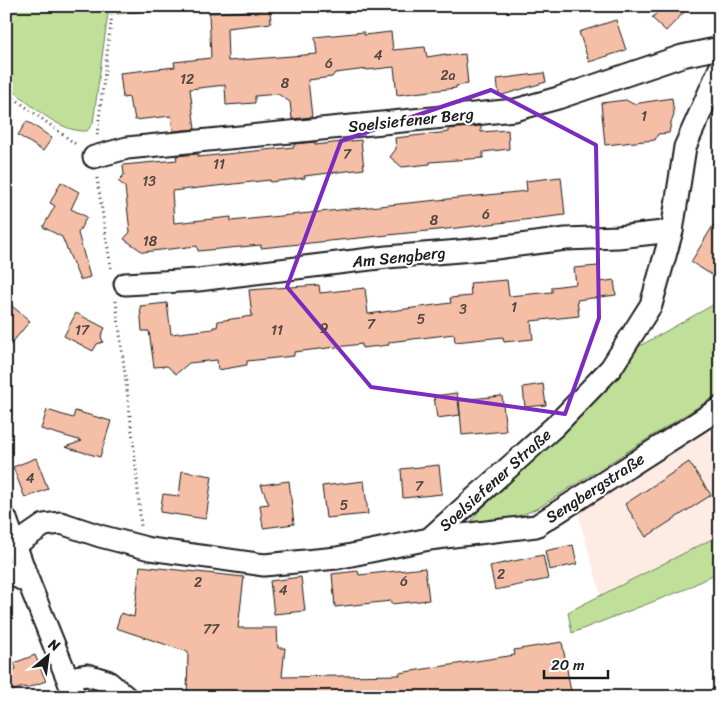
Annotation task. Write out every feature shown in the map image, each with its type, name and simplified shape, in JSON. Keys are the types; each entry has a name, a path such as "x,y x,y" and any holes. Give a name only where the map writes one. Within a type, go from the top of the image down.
{"street":[{"name":"Soelsiefener Berg","path":"94,157 127,148 515,110 558,98 682,56 720,48"},
{"name":"Soelsiefener Straße","path":"15,544 44,525 61,523 100,536 150,549 264,565 338,558 429,539 555,426 611,368 651,305 672,231 685,147 720,68"},
{"name":"Am Sengberg","path":"120,285 198,280 566,239 618,237 672,231"},
{"name":"Sengbergstraße","path":"429,539 536,526 720,408"},
{"path":"6,519 29,583 72,687 88,675 106,681 126,697"},
{"path":"6,571 29,583"}],"path":[{"path":"113,6 94,157 120,285 141,525 150,549"},
{"path":"6,92 94,157"}],"highlighted area":[{"path":"491,90 596,145 599,318 565,414 371,387 287,287 341,141"}],"shaded area":[{"path":"707,430 720,450 720,535 601,596 578,514"}],"green space":[{"path":"6,6 109,6 93,123 87,131 76,130 55,122 6,85"},
{"path":"118,6 195,6 117,14"},
{"path":"720,301 720,393 538,508 507,521 470,523 478,512 566,431 631,360 636,348"},
{"path":"720,535 720,571 686,589 572,633 568,612"}],"building":[{"path":"663,6 690,6 666,31 652,18"},
{"path":"270,10 271,23 227,28 228,61 317,54 315,37 364,32 364,35 391,32 393,50 425,47 427,57 465,54 468,84 456,86 456,88 397,95 394,67 367,69 335,73 332,77 308,80 312,117 292,119 290,102 278,94 255,96 255,103 226,105 225,85 190,89 195,129 173,131 171,116 135,120 129,97 123,98 120,73 175,67 174,62 211,58 209,13"},
{"path":"616,20 626,50 589,62 579,32"},
{"path":"544,73 546,82 499,96 497,79"},
{"path":"672,98 674,115 669,133 658,134 655,140 605,145 601,103 626,100 633,104"},
{"path":"27,121 52,138 43,151 18,135"},
{"path":"481,126 481,132 508,130 509,149 483,152 483,158 430,162 430,164 402,167 390,157 396,149 395,138 449,132 449,129"},
{"path":"361,140 364,169 304,176 305,178 172,191 174,223 231,217 231,221 527,191 526,181 561,177 565,215 261,248 261,245 198,251 197,246 143,252 124,239 130,232 125,187 118,181 124,175 123,165 177,160 176,156 198,154 198,157 294,147 294,144 315,142 315,145"},
{"path":"61,182 79,192 71,209 87,217 78,233 90,277 80,280 62,237 43,227 55,206 50,203"},
{"path":"720,214 720,280 691,262"},
{"path":"598,266 600,282 614,280 616,295 577,300 579,316 531,321 533,339 504,342 503,337 455,342 454,334 389,342 389,345 362,348 362,344 294,352 294,356 247,361 247,365 218,370 217,360 189,363 176,374 167,366 154,367 149,331 142,331 140,306 167,303 171,334 213,329 213,327 217,327 218,321 252,316 249,290 319,285 320,293 365,288 368,314 451,303 450,298 471,296 470,283 507,280 509,296 552,292 552,287 576,284 574,268"},
{"path":"6,301 30,321 6,350"},
{"path":"76,313 105,328 101,336 103,342 97,344 93,351 64,336"},
{"path":"543,384 546,405 525,407 523,387"},
{"path":"457,393 460,415 437,418 434,396"},
{"path":"502,396 506,431 462,435 459,400"},
{"path":"47,410 73,418 75,411 111,421 100,457 65,447 82,441 41,429"},
{"path":"36,458 48,489 25,498 13,467"},
{"path":"689,462 711,495 646,537 625,504"},
{"path":"439,465 442,494 403,498 401,469"},
{"path":"182,471 212,476 206,519 160,512 163,494 179,496"},
{"path":"289,481 294,524 263,528 260,505 269,504 261,485"},
{"path":"364,481 368,514 326,518 322,486"},
{"path":"573,545 577,564 549,570 545,551"},
{"path":"543,555 548,579 495,590 490,566"},
{"path":"140,566 244,577 238,628 277,628 278,648 285,648 282,677 400,675 399,673 515,655 514,650 562,642 572,697 187,697 188,652 116,628 121,613 134,617"},
{"path":"425,568 429,600 391,604 391,601 335,607 332,574 358,571 359,575"},
{"path":"301,577 305,611 274,614 270,581"},
{"path":"35,655 46,681 6,693 6,673 16,669 14,663"}]}
